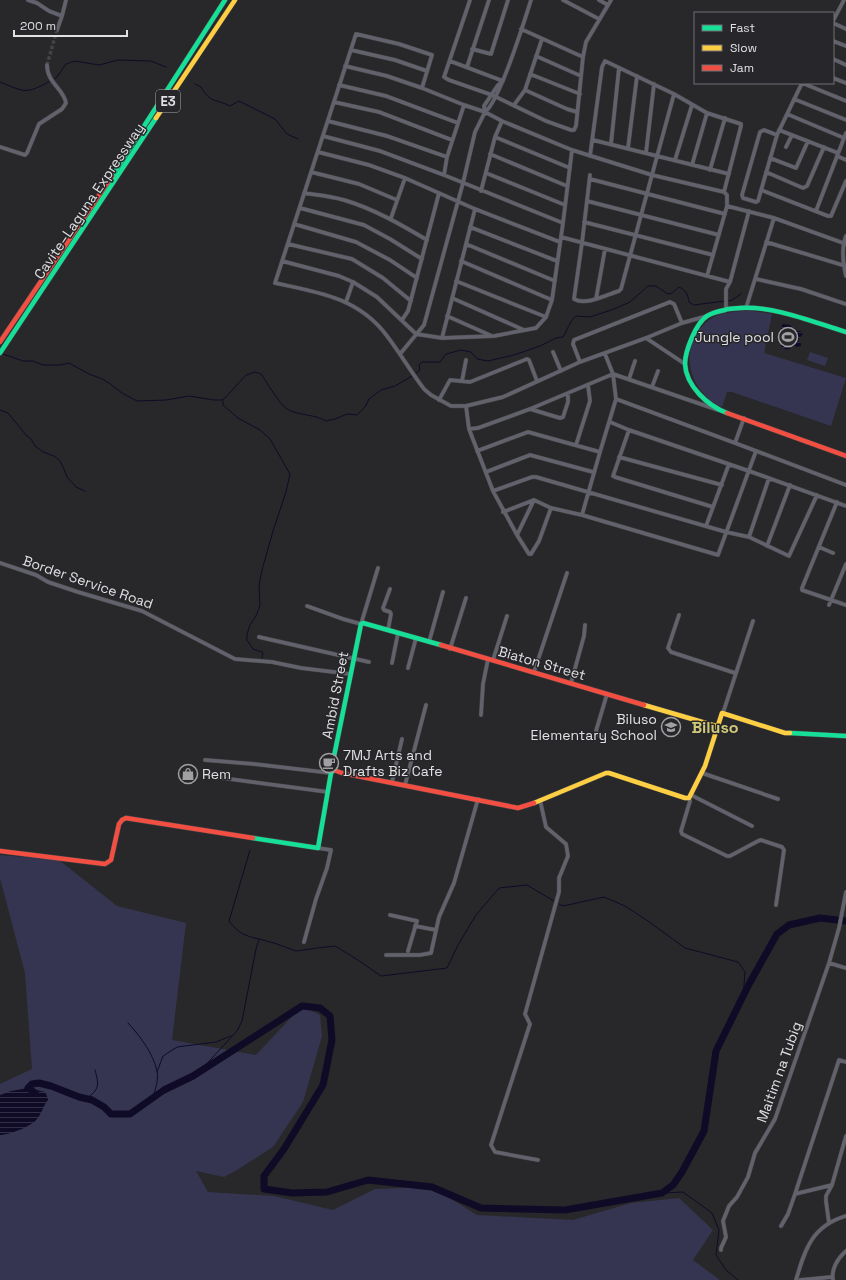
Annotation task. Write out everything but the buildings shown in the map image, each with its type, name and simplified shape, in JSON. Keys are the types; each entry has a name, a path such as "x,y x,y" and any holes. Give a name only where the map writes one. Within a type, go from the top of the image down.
{"main road":[{"name":"Cavite–Laguna Expressway","path":"0,342 96,200 225,0"},
{"name":"Cavite–Laguna Expressway","path":"1,351 235,0"},
{"path":"846,332 772,310 726,306 707,316 697,328 690,340 685,364 688,376 696,391 706,401 722,411 846,456"},
{"name":"Biaton Street","path":"361,624 366,623 450,649 534,672 716,726"},
{"name":"Ambid Street","path":"318,848 333,772 332,766 361,624"},
{"path":"333,772 392,782 518,808 527,806 606,773 685,798 690,796 702,773 720,714 723,713 785,733 846,736"},
{"path":"0,851 105,864 111,860 119,824 126,818 318,848"}],"street":[{"path":"30,0 47,10 62,16"},
{"path":"57,30 66,0"},
{"path":"470,0 444,77 493,96 546,121 571,130 574,130 576,126 583,57 586,42 611,0"},
{"path":"467,67 489,0"},
{"path":"472,49 490,54 508,0"},
{"path":"400,354 424,324 463,183 475,132 485,112 489,109 493,96 503,81 530,1 526,0"},
{"path":"563,0 599,20"},
{"path":"599,0 608,5"},
{"path":"834,20 844,0"},
{"path":"834,23 846,29"},
{"path":"521,29 583,57"},
{"path":"422,88 432,55 400,44 356,34 275,283 327,295 346,302 376,324 386,335 424,390 451,406 466,406 503,396 580,362 605,354 682,323 707,316"},
{"path":"514,105 525,90 542,39"},
{"path":"834,40 846,46"},
{"path":"351,50 395,60 426,71"},
{"path":"536,56 581,76"},
{"path":"834,59 846,65"},
{"path":"450,61 503,81"},
{"path":"590,156 605,61 674,94 707,113 725,118 738,123 741,126 724,192"},
{"path":"0,147 23,154 27,153 39,124 62,109 66,103 64,97 49,76 47,65"},
{"path":"346,66 387,76 422,88 485,112 502,121 572,150 652,175 724,192 727,195 727,206 707,276"},
{"path":"611,144 619,68"},
{"path":"530,74 580,94"},
{"path":"628,148 637,76"},
{"path":"834,78 846,83"},
{"path":"646,153 654,84"},
{"path":"777,135 764,130 760,132 742,197 756,202 758,201 777,135 802,84"},
{"path":"804,84 846,101"},
{"path":"339,85 386,96 458,123"},
{"path":"525,90 577,112"},
{"path":"674,94 658,156 652,175 647,194 635,235 621,289 596,299 582,302 574,299 590,177 647,194 725,214"},
{"path":"794,99 846,120"},
{"path":"334,102 379,112 452,140"},
{"path":"444,175 452,140 464,105"},
{"path":"675,160 692,105"},
{"path":"692,165 707,113"},
{"path":"787,114 845,135 816,211"},
{"path":"710,170 725,118"},
{"path":"328,121 387,136 447,158"},
{"path":"481,190 495,137 502,121"},
{"path":"779,130 824,147 846,160"},
{"path":"786,147 792,135"},
{"path":"323,136 380,151 563,223"},
{"path":"495,137 570,168"},
{"path":"593,140 729,174"},
{"path":"770,158 796,168 808,141"},
{"path":"766,172 805,188 808,186 824,147"},
{"path":"282,261 339,276 354,282 377,297 416,334 442,338 494,336 538,327 546,317 552,300 572,150"},
{"path":"318,152 369,165 405,178 475,209 560,242"},
{"path":"490,154 567,186"},
{"path":"311,172 359,184 397,200"},
{"path":"486,173 565,205"},
{"path":"391,218 405,178"},
{"path":"761,190 831,216 846,181"},
{"path":"402,320 408,311 411,301 438,192"},
{"path":"304,193 343,199 367,208 391,218 427,240"},
{"path":"587,201 719,235"},
{"path":"727,206 774,218 845,244"},
{"path":"300,208 364,225 422,259"},
{"path":"442,338 475,209"},
{"path":"726,306 726,289 730,282 749,211"},
{"path":"746,308 774,218"},
{"path":"584,222 713,255"},
{"path":"294,224 356,242 390,260 417,278"},
{"path":"470,227 557,261"},
{"path":"846,236 846,276"},
{"path":"561,238 730,282"},
{"path":"766,242 845,266"},
{"path":"288,244 352,260 383,278 411,301"},
{"path":"466,244 555,281"},
{"path":"596,299 605,249"},
{"path":"461,262 552,300"},
{"path":"756,279 801,289 846,304"},
{"path":"456,281 546,317"},
{"path":"346,302 354,282"},
{"path":"452,298 524,330"},
{"path":"580,362 573,344 574,340 670,302 674,304 682,323"},
{"path":"447,316 494,336"},
{"path":"646,338 685,364"},
{"path":"553,352 561,370"},
{"path":"582,515 593,472 616,400 613,374 605,354"},
{"path":"439,400 450,380 470,382 526,359 529,360 537,381"},
{"path":"462,381 466,360"},
{"path":"629,379 635,362"},
{"path":"652,387 658,371"},
{"path":"469,429 478,428 530,409 613,374 722,411"},
{"path":"576,445 590,401 588,385"},
{"path":"530,409 560,418 562,417 568,402 568,393"},
{"path":"616,400 735,442 846,485"},
{"path":"466,406 469,429 493,491 503,512 529,554 531,554 539,541 551,508"},
{"path":"735,442 744,418"},
{"path":"610,422 846,506"},
{"path":"629,430 619,457 613,476 614,477 713,507"},
{"path":"477,451 528,432 600,452"},
{"path":"503,512 534,500 551,508 582,515 717,555 719,554 756,451"},
{"path":"486,472 530,454 593,472"},
{"path":"619,457 722,485"},
{"path":"706,526 729,464"},
{"path":"493,491 532,477 726,532 748,536 789,556 817,495"},
{"path":"748,536 769,478"},
{"path":"767,546 790,485"},
{"path":"517,535 534,500"},
{"path":"837,502 802,590 846,605"},
{"path":"819,547 833,553"},
{"name":"Border Service Road","path":"0,563 36,575 48,582 142,611 235,659 272,662 301,668 350,674"},
{"path":"828,605 846,564"},
{"path":"307,606 342,619 361,624 378,568"},
{"path":"534,672 567,573"},
{"path":"840,578 846,580"},
{"path":"388,630 391,614 383,608 390,589"},
{"path":"429,642 443,592"},
{"path":"450,649 466,598"},
{"path":"679,614 668,648 671,652 735,673"},
{"path":"481,715 483,684 506,616"},
{"path":"723,713 753,621"},
{"path":"571,683 584,636 585,625"},
{"path":"392,663 398,633"},
{"path":"259,636 369,662"},
{"path":"408,668 416,638"},
{"path":"604,737 599,735 596,731 607,694"},
{"path":"405,785 426,705"},
{"path":"392,782 402,739"},
{"path":"205,760 333,772"},
{"path":"702,773 778,799"},
{"path":"215,777 328,792"},
{"path":"752,826 690,796 690,801 681,831 682,834 689,838 727,856 730,856 761,840 782,847 784,850 776,906"},
{"path":"386,955 420,955 431,953 439,917 450,896 478,799"},
{"path":"538,1160 495,1152 491,1144 530,1024 525,1014 560,892 559,878 568,856 566,844 546,827 540,800"},
{"path":"304,942 331,850 318,848"},
{"name":"Maitim na Tubig","path":"721,1250 726,1237 723,1221 728,1206 737,1197 748,1177 755,1154 775,1119 829,963 846,892"},
{"path":"390,915 416,921 408,951"},
{"path":"415,926 436,930"},
{"path":"829,963 846,968"},
{"path":"782,1226 795,1194 839,1060 846,1062"},
{"path":"829,1223 826,1196 832,1185 846,1136"},
{"path":"795,1194 832,1185"},
{"path":"796,1280 804,1252 810,1241 829,1223 846,1216"},
{"path":"800,1280 833,1279 835,1265 846,1251"}],"shaded area":[{"path":"742,311 772,314 764,353 846,378 831,426 732,392 727,392 722,407 712,402 701,390 691,370 691,348 694,338 709,320 716,316 725,313"},
{"name":"Jungle pool","path":"783,324 790,325 795,331 802,332 803,334 798,340 801,346 797,347 793,345 796,339 795,335 791,335 789,341 791,347 790,349 785,349 781,346 786,336 782,332 781,327"},
{"path":"810,352 828,358 825,366 807,360"},
{"path":"0,855 59,860 117,906 186,923 172,1040 256,1055 302,1006 320,1015 322,1036 303,1102 273,1147 224,1177 196,1171 208,1192 274,1196 333,1210 375,1189 432,1187 477,1215 573,1220 631,1203 679,1198 713,1230 693,1260 720,1280 0,1280 0,1084 32,1069 25,973 0,878"},
{"path":"28,1088 45,1092 47,1096 48,1100 40,1114 34,1122 20,1130 0,1135 0,1095 11,1091"}],"waterway":[{"path":"53,80 57,77 66,64 75,61 99,65 118,60 151,61 166,67"},
{"path":"0,82 20,90 30,90 50,81"},
{"path":"195,84 201,87 207,96 214,100 230,106 239,101 275,119 287,134 298,139"},
{"path":"415,374 420,370 419,365 422,362 440,362 446,354 461,350 471,352 477,359 488,361 514,355 540,346 556,338 563,337 570,323 576,316 590,317 614,309 630,302 648,286 656,286 668,294 672,293 679,287 686,293 689,302 694,305 725,301"},
{"path":"728,301 741,294"},
{"path":"3,354 23,361 33,361 43,365 60,365 69,363 109,383 122,393 137,401 166,400 189,396 223,400 246,375 255,372 261,374 277,398 287,409 326,421 347,414 357,415 365,407 369,399 381,390 395,386 412,376"},
{"path":"223,401 223,405 238,418 260,430 270,439 290,474 262,570 259,585 260,605 247,634 247,640 253,649 262,652 262,658"},
{"path":"0,410 8,413 31,439 35,446 43,452 54,456 60,461 67,477 76,487 85,491"},
{"path":"200,1071 237,1031 242,1021 259,939 242,933 229,921 250,850"},
{"path":"259,939 296,951 335,946 381,976 447,968 458,945 476,915 499,888 527,885 554,901"},
{"path":"559,904 563,906 604,897 625,906 685,948 738,962 745,972 743,997"},
{"path":"35,1093 28,1088 32,1084 39,1083 92,1100 104,1107 111,1114 130,1114 164,1090 193,1076 302,1006 320,1008 330,1016 332,1040 323,1085 284,1149 264,1176 264,1189 292,1193 327,1192 368,1180 432,1187 481,1208 565,1210 662,1193 673,1185 682,1172 704,1131 716,1051 748,986 777,934 789,925 820,918 846,921"},
{"path":"128,1023 146,1045 155,1064 157,1078 152,1099"},
{"path":"157,1072 163,1056 177,1047 216,1042 231,1036"},
{"path":"86,1099 94,1092 98,1083 95,1070"},
{"path":"662,1193 683,1192 712,1213 719,1230 716,1255 726,1270 738,1280"}],"tunnel":[{"path":"47,65 57,30"}],"traffic: fast":[{"path":"112,176 225,0"},
{"path":"0,353 156,118"},
{"path":"727,413 720,410 699,394 689,380 686,372 685,358 689,345 695,331 707,316 716,312 730,309 753,308 780,312 846,332"},
{"path":"334,770 332,766 361,624 363,623 441,645"},
{"path":"790,733 846,736"},
{"path":"253,838 318,848 331,773 334,770"}],"traffic: slow":[{"path":"156,118 235,0"},
{"path":"644,705 716,726"},
{"path":"534,803 606,773 689,798 705,766 722,713 785,733 790,733"}],"traffic: jam":[{"path":"0,342 112,176"},
{"path":"727,413 846,456"},
{"path":"441,645 644,705"},
{"path":"334,770 342,773 518,808 534,803"},
{"path":"0,851 105,864 111,860 119,824 126,818 253,838"}],"place":[{"name":"Jungle pool","path":"788,337"},
{"name":"Biluso Elementary School","path":"671,727"},
{"name":"7MJ Arts and Drafts Biz Cafe","path":"329,763"},
{"name":"Rem","path":"188,774"}],"district":[{"name":"Biluso","path":"715,727"}]}
